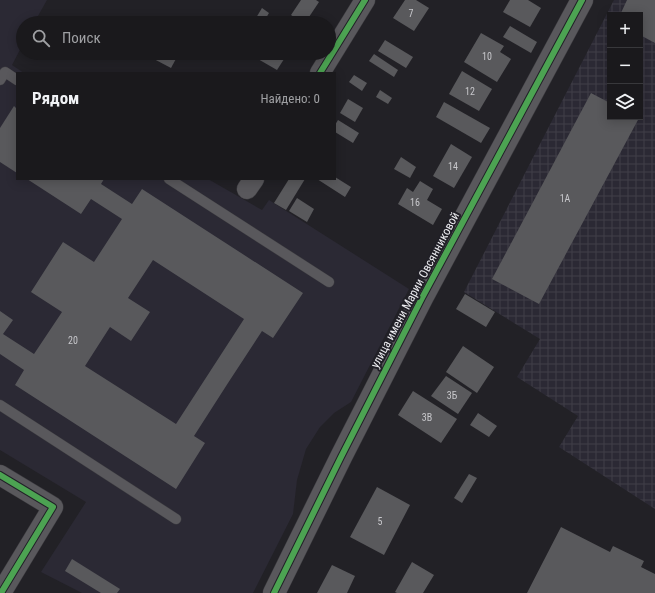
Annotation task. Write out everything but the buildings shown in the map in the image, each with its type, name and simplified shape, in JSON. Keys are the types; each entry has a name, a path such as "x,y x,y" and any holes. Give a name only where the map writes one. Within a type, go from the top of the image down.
{"street":[{"path":"336,48 366,0"},
{"name":"улица имени Марии Овсянниковой","path":"274,593 422,298 582,0"},
{"path":"321,72 328,60"},
{"path":"0,475 53,507 1,593"}],"lane":[{"path":"0,80 5,72 16,79"},
{"path":"172,180 329,282"},
{"path":"0,405 176,519"}],"shaded area":[{"path":"0,0 47,0 38,16 16,16 16,57 12,65 22,72 16,72 16,180 210,180 262,210 269,200 409,289 351,402 334,413 320,427 306,449 297,480 293,514 253,593 82,593 41,572 86,502 0,450"},
{"path":"614,0 655,0 655,509 559,447 578,416 517,377 540,339 464,292 607,14 607,120 643,120 643,12 608,12"}],"cycle path":[{"path":"336,47 365,0"},
{"path":"274,593 422,298 582,0"},
{"path":"321,72 328,60"},
{"path":"0,475 53,507 1,593"}]}
